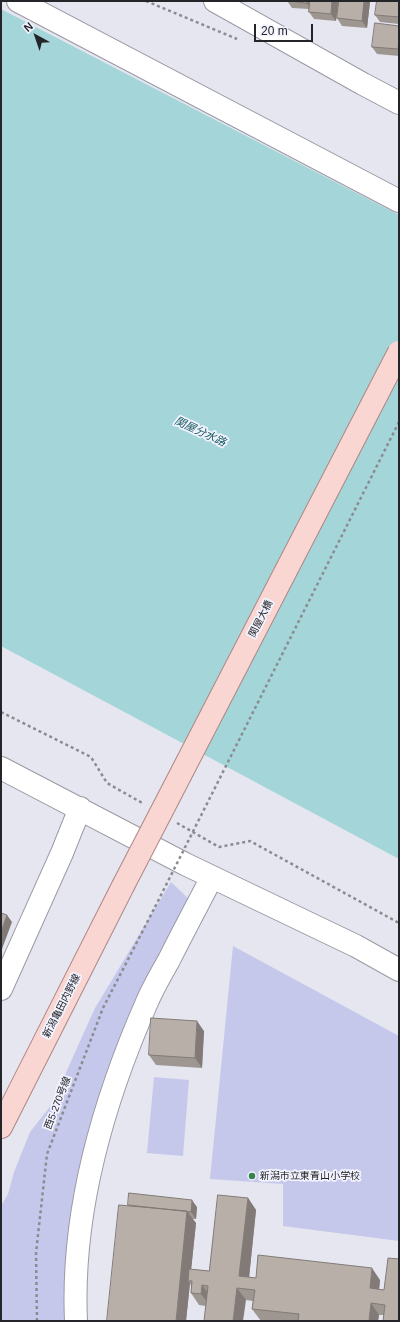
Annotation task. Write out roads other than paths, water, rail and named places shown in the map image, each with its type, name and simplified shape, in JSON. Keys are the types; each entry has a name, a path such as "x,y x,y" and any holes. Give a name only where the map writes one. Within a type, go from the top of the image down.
{"main road":[{"name":"関屋大橋","path":"123,886 399,352"},
{"name":"新潟亀田内野線","path":"1,1127 123,886"}],"street":[{"path":"18,1 399,201"},
{"path":"215,1 399,103"},
{"path":"1,768 185,864 356,946 399,970"},
{"path":"1,990 53,874 80,808"},
{"path":"76,1321 75,1296 80,1234 90,1172 104,1116 123,1059 147,1001 212,877"}],"water":[{"name":"関屋分水路","path":"1,9 399,215 399,859 1,646"}],"place":[{"name":"新潟市立東青山小学校","path":"252,1176"}]}
